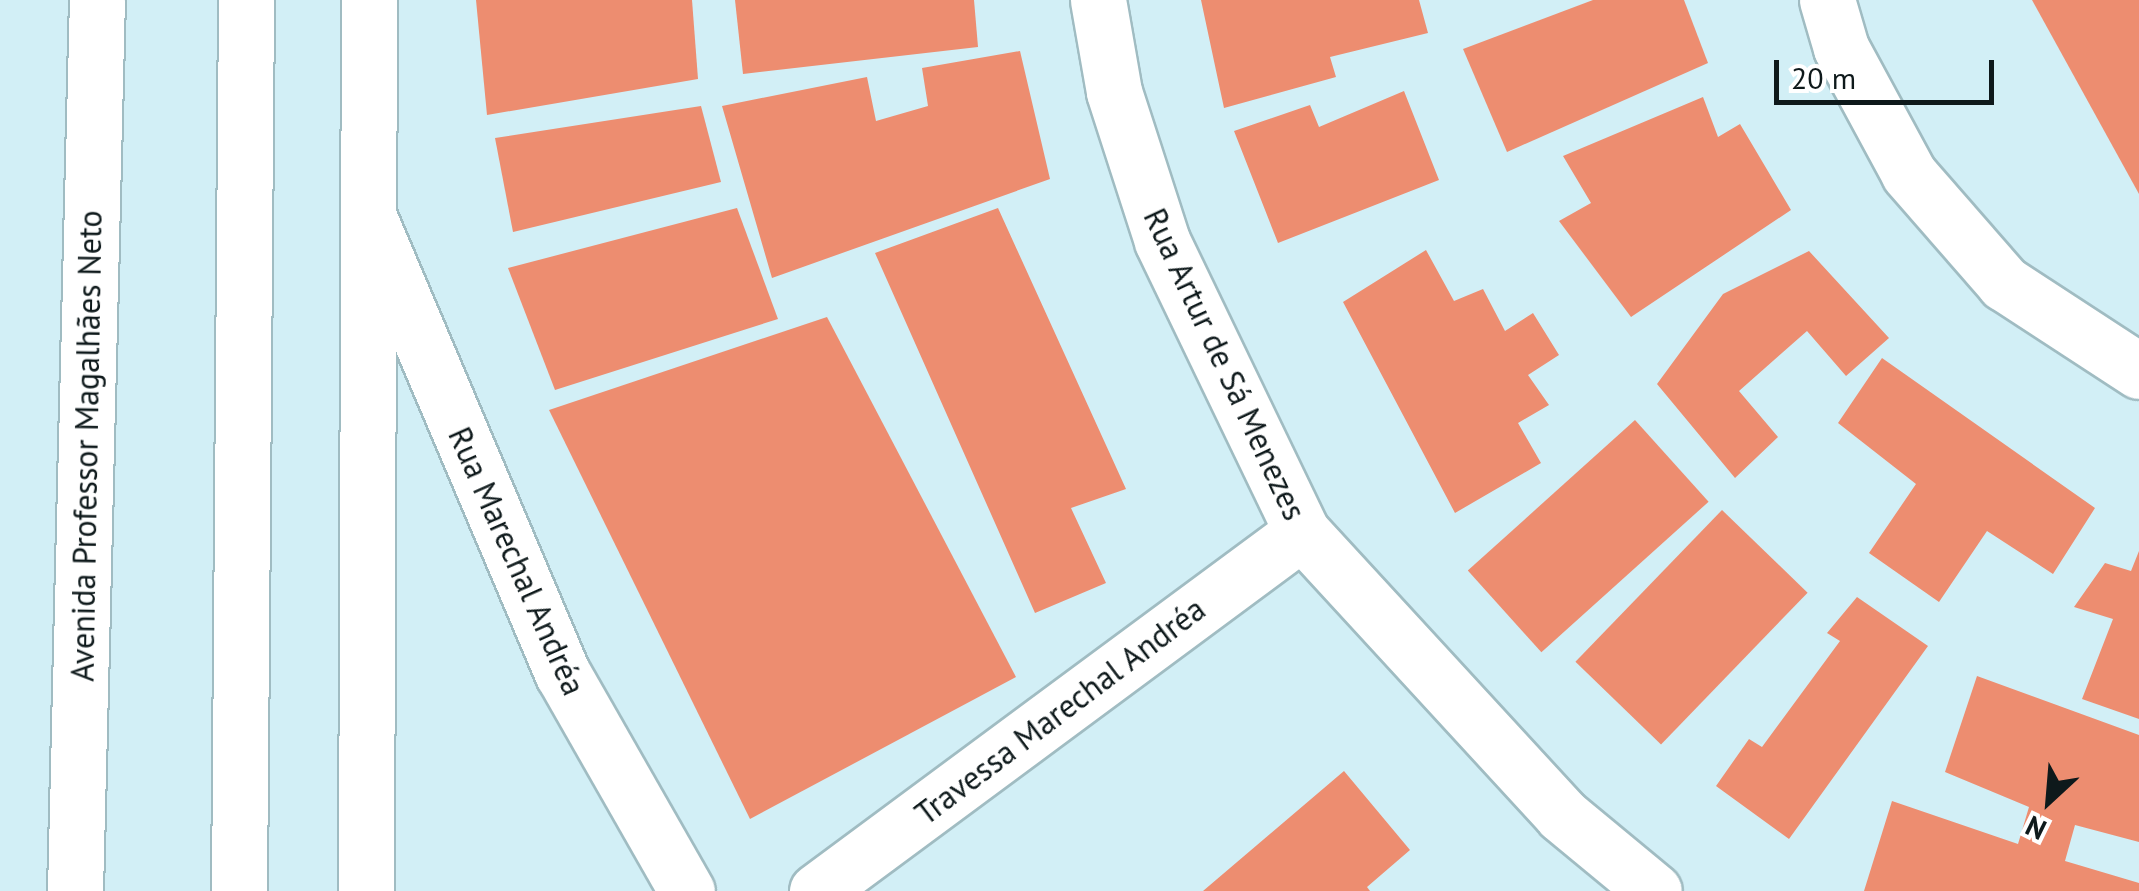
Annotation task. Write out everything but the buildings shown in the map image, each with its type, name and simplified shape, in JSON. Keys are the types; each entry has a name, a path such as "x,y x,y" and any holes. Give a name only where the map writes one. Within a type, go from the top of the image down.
{"street":[{"name":"Avenida Professor Magalhães Neto","path":"75,891 97,0"},
{"path":"238,891 246,0"},
{"path":"366,891 369,0"},
{"name":"Rua Artur de Sá Menezes","path":"1098,0 1114,92 1162,240 1302,532 1562,815 1654,891"},
{"path":"1827,0 1841,48 1909,174 2004,283 2139,372"},
{"name":"Rua Marechal Andréa","path":"370,220 563,674 687,891"},
{"name":"Travessa Marechal Andréa","path":"817,891 1302,532"}]}
